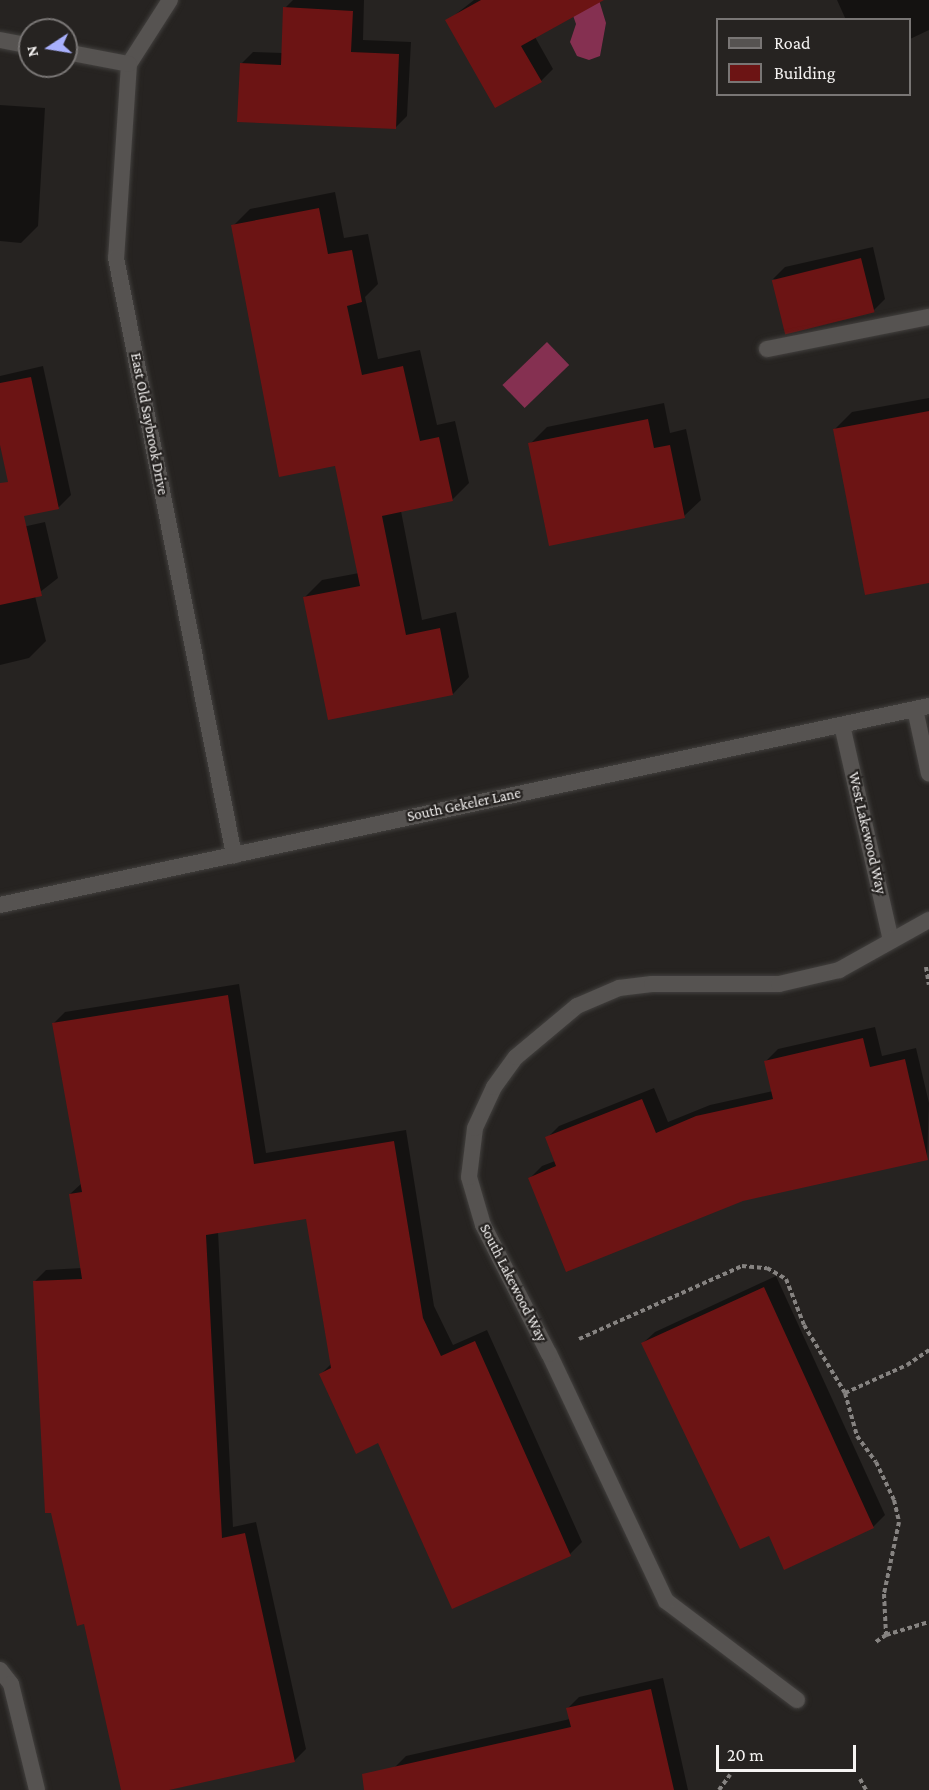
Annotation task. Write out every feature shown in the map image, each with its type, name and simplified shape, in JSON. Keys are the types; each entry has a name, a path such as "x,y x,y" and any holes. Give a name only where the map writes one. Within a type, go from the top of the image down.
{"street":[{"name":"East Old Saybrook Drive","path":"170,0 129,64 116,258 234,855"},
{"path":"0,40 18,44"},
{"path":"78,54 129,64"},
{"path":"767,349 929,317"},
{"path":"922,708 929,774"},
{"name":"South Gekeler Lane","path":"0,905 922,708"},
{"name":"West Lakewood Way","path":"842,725 891,940"},
{"name":"South Lakewood Way","path":"797,1700 666,1600 549,1353 483,1225 470,1177 475,1128 494,1087 516,1057 577,1006 619,988 652,984 779,984 839,970 929,920"},
{"path":"0,1670 10,1684 37,1790"}],"path":[{"path":"926,967 929,985"},
{"path":"570,1343 734,1269 767,1268 786,1280 804,1325 848,1391 857,1436 880,1472 899,1522 884,1593 886,1635"},
{"path":"848,1391 881,1377 929,1350"},
{"path":"874,1643 886,1635 929,1622"},
{"path":"718,1790 730,1775"},
{"path":"860,1779 866,1790"}],"shaded area":[{"path":"599,0 606,23 600,56 589,60 577,56 570,42 576,24 570,7"},
{"path":"547,342 569,365 525,408 502,385"}],"building":[{"path":"481,0 604,0 521,46 542,82 495,108 445,20"},
{"path":"283,7 353,11 351,52 399,54 396,129 237,122 240,63 281,65"},
{"path":"319,208 328,254 352,250 362,302 347,306 362,375 403,366 420,441 439,437 453,501 382,516 406,635 440,628 453,695 328,720 303,597 360,586 335,466 279,477 231,225"},
{"path":"861,258 875,312 785,335 772,280"},
{"path":"31,377 59,509 24,516 42,596 0,605 0,483 8,482 0,445 0,383"},
{"path":"929,411 929,583 865,595 833,429"},
{"path":"648,419 654,448 670,445 685,518 549,546 528,443"},
{"path":"228,995 254,1164 394,1141 423,1318 441,1356 475,1341 571,1556 452,1609 378,1443 356,1454 319,1374 331,1368 306,1219 206,1235 222,1538 245,1533 295,1762 169,1790 121,1790 84,1624 77,1626 51,1513 45,1513 33,1281 82,1279 69,1194 82,1192 52,1023"},
{"path":"863,1038 870,1067 905,1059 928,1160 743,1201 566,1272 528,1178 556,1166 545,1137 642,1099 656,1133 696,1116 773,1099 764,1061"},
{"path":"764,1287 874,1528 784,1570 769,1536 740,1549 641,1343"},
{"path":"651,1689 674,1790 364,1790 362,1774 571,1727 566,1708"}]}
